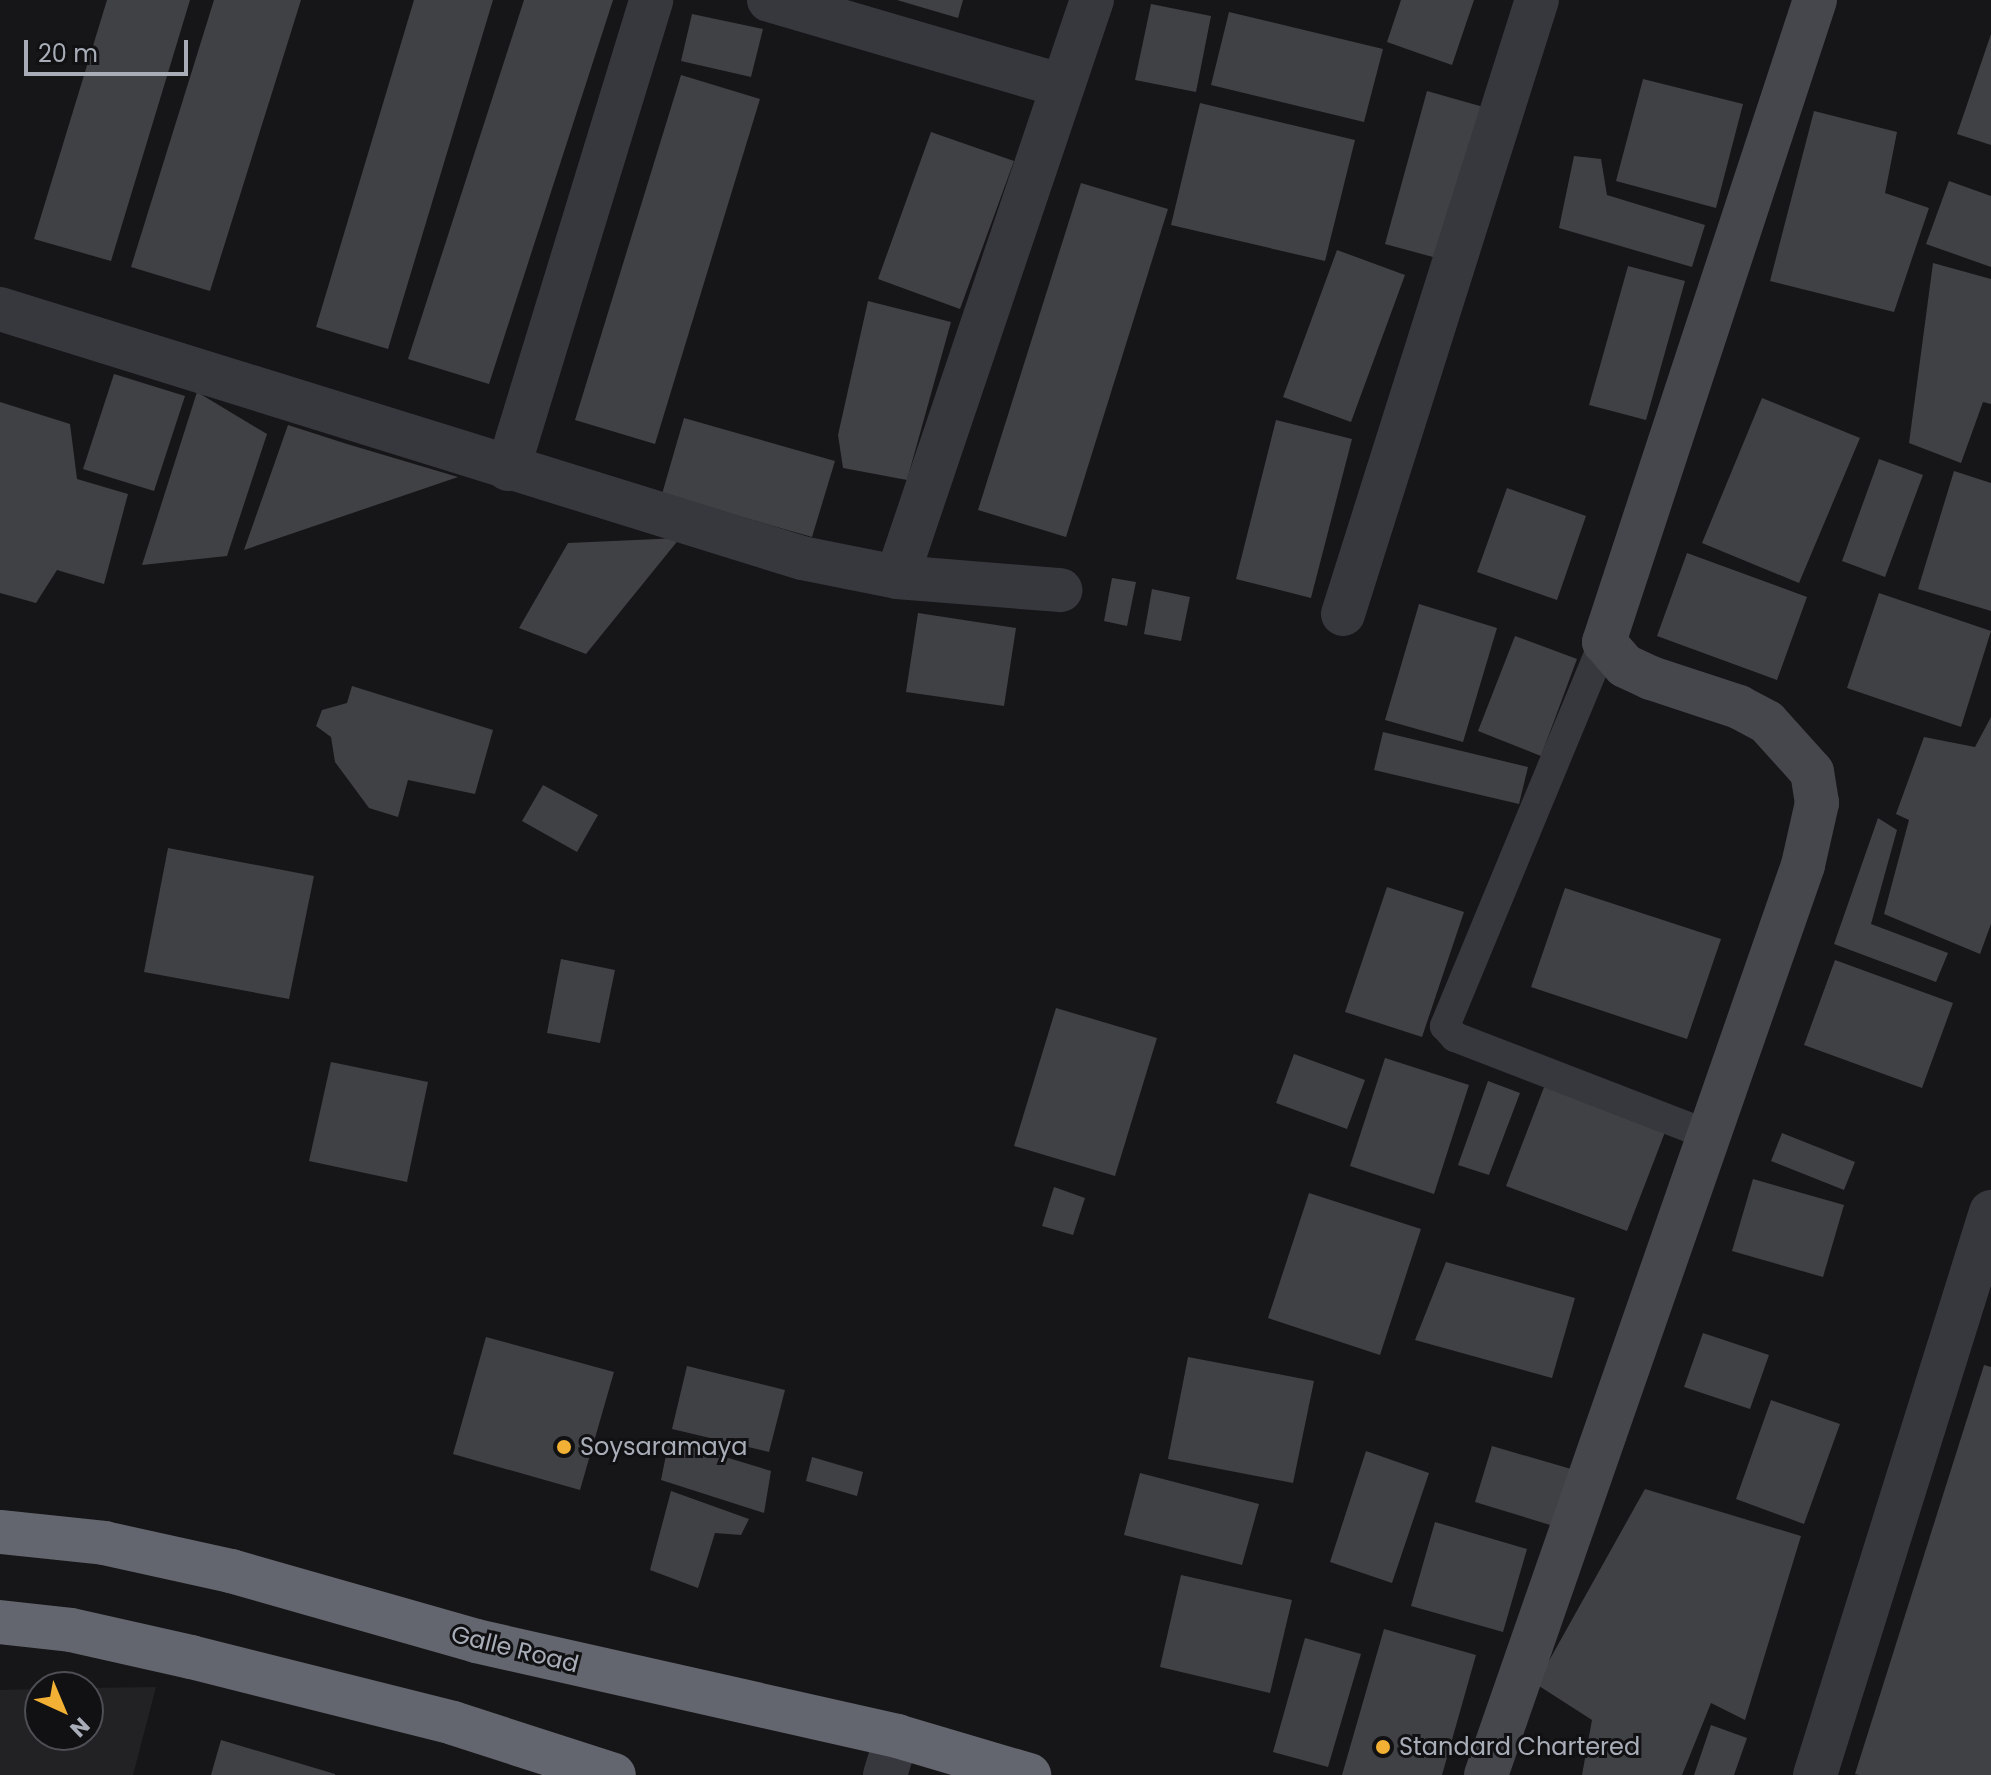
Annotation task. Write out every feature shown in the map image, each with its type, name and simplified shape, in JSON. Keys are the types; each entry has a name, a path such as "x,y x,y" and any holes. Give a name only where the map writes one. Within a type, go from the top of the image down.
{"highway":[{"name":"Galle Road","path":"0,1532 104,1543 217,1567 891,1756 1029,1775"},
{"path":"0,1622 71,1630 191,1657 453,1723 614,1775"}],"street":[{"path":"508,469 651,0"},
{"path":"769,0 1063,86"},
{"path":"897,577 1092,0"},
{"path":"1343,614 1537,0"},
{"path":"1486,1775 1803,865 1817,803 1812,772 1767,722 1739,707 1625,666 1604,642 1815,0"},
{"path":"0,309 802,558 897,577 1060,590"},
{"path":"1815,1775 1991,1212"}],"lane":[{"path":"1604,642 1445,1026 1455,1037 1709,1135"}],"shaded area":[{"path":"156,1687 133,1775 0,1775 0,1690 24,1689 24,1751 104,1751 104,1688"}],"building":[{"path":"107,0 190,0 111,261 34,239"},
{"path":"214,0 301,0 210,291 131,267"},
{"path":"414,0 493,0 388,349 316,327"},
{"path":"524,0 613,0 489,384 408,359"},
{"path":"897,0 963,0 958,18"},
{"path":"1401,0 1474,0 1452,65 1387,42"},
{"path":"1151,4 1211,16 1196,92 1135,80"},
{"path":"1229,12 1383,49 1364,122 1211,85"},
{"path":"692,14 763,29 751,77 681,61"},
{"path":"1991,34 1991,145 1957,134"},
{"path":"681,75 760,99 655,444 575,420"},
{"path":"1643,79 1743,104 1716,208 1616,181"},
{"path":"1427,91 1487,108 1444,260 1385,244"},
{"path":"1200,103 1355,140 1325,261 1171,225"},
{"path":"1814,111 1897,132 1885,193 1929,208 1894,312 1770,281"},
{"path":"931,132 1014,161 960,309 878,279"},
{"path":"1574,156 1601,159 1607,195 1705,225 1692,267 1559,228"},
{"path":"1949,181 1991,196 1991,267 1926,244"},
{"path":"1081,183 1168,209 1066,537 978,510"},
{"path":"1337,250 1405,275 1351,422 1283,397"},
{"path":"1933,263 1991,279 1991,404 1983,402 1961,463 1909,443"},
{"path":"1628,266 1685,281 1646,420 1589,405"},
{"path":"868,301 951,322 907,480 843,468 838,435"},
{"path":"114,374 185,396 154,491 83,469"},
{"path":"197,392 267,434 227,556 142,565"},
{"path":"1762,398 1860,438 1799,583 1702,543"},
{"path":"0,402 70,424 77,479 128,494 104,584 57,570 36,603 0,593"},
{"path":"684,418 835,461 812,537 662,494"},
{"path":"1276,420 1352,439 1311,598 1236,579"},
{"path":"288,425 347,444 458,477 244,550"},
{"path":"1879,459 1923,475 1885,577 1842,561"},
{"path":"1954,471 1991,483 1991,611 1918,589"},
{"path":"1507,488 1586,516 1557,600 1477,572"},
{"path":"680,538 586,654 519,628 568,543"},
{"path":"1687,553 1807,597 1777,680 1657,636"},
{"path":"1112,578 1136,582 1127,626 1104,621"},
{"path":"1152,589 1190,597 1181,641 1144,634"},
{"path":"1879,593 1991,631 1961,727 1847,688"},
{"path":"1419,604 1497,628 1463,742 1385,720"},
{"path":"918,613 1016,628 1004,706 906,692"},
{"path":"1515,636 1577,659 1541,756 1478,731"},
{"path":"352,686 493,730 475,794 408,780 398,817 369,808 335,762 331,737 316,726 322,710 347,703"},
{"path":"1991,717 1991,924 1980,954 1884,914 1909,820 1896,814 1924,737 1975,747"},
{"path":"1383,732 1528,767 1519,804 1374,770"},
{"path":"543,785 598,815 577,852 522,821"},
{"path":"1878,818 1897,830 1871,924 1948,953 1936,982 1834,944"},
{"path":"168,848 314,876 289,999 144,972"},
{"path":"1387,887 1464,912 1422,1037 1345,1012"},
{"path":"1565,888 1721,939 1687,1039 1531,987"},
{"path":"561,959 615,970 600,1043 547,1033"},
{"path":"1835,960 1953,1003 1922,1088 1804,1045"},
{"path":"1056,1008 1157,1038 1115,1176 1014,1146"},
{"path":"1294,1054 1365,1080 1347,1129 1276,1103"},
{"path":"1385,1058 1469,1085 1434,1194 1350,1166"},
{"path":"331,1062 428,1082 407,1182 309,1161"},
{"path":"1488,1081 1520,1093 1489,1175 1458,1165"},
{"path":"1546,1082 1667,1127 1627,1231 1506,1186"},
{"path":"1782,1133 1855,1162 1844,1190 1771,1161"},
{"path":"1753,1179 1844,1205 1823,1277 1732,1251"},
{"path":"1054,1187 1085,1198 1073,1235 1042,1226"},
{"path":"1309,1193 1421,1229 1380,1355 1268,1318"},
{"path":"1446,1262 1575,1298 1552,1378 1415,1340"},
{"path":"1703,1333 1769,1355 1750,1409 1684,1387"},
{"path":"486,1337 614,1372 580,1490 453,1454"},
{"path":"1188,1357 1314,1381 1293,1483 1168,1459"},
{"path":"1984,1365 1991,1367 1991,1775 1855,1774"},
{"path":"687,1366 785,1390 769,1452 672,1429"},
{"path":"1771,1400 1840,1424 1804,1524 1736,1499"},
{"path":"669,1440 771,1471 764,1513 661,1480"},
{"path":"1492,1446 1578,1471 1560,1528 1475,1502"},
{"path":"1366,1451 1429,1473 1392,1583 1330,1562"},
{"path":"812,1457 863,1472 857,1496 806,1481"},
{"path":"1140,1473 1259,1504 1242,1565 1124,1535"},
{"path":"1645,1489 1801,1536 1745,1720 1711,1703 1682,1775 1582,1775 1592,1720 1536,1684"},
{"path":"671,1491 749,1519 741,1535 715,1533 698,1588 650,1570"},
{"path":"1435,1522 1527,1549 1503,1632 1411,1606"},
{"path":"1181,1575 1292,1600 1270,1693 1160,1667"},
{"path":"1384,1629 1476,1655 1442,1775 1342,1775"},
{"path":"1305,1638 1361,1654 1328,1767 1273,1752"},
{"path":"1711,1725 1747,1738 1734,1775 1694,1775"},
{"path":"221,1740 335,1774 335,1775 211,1775"}],"place":[{"name":"Soysaramaya","path":"564,1447"},
{"name":"Standard Chartered","path":"1383,1747"}]}
